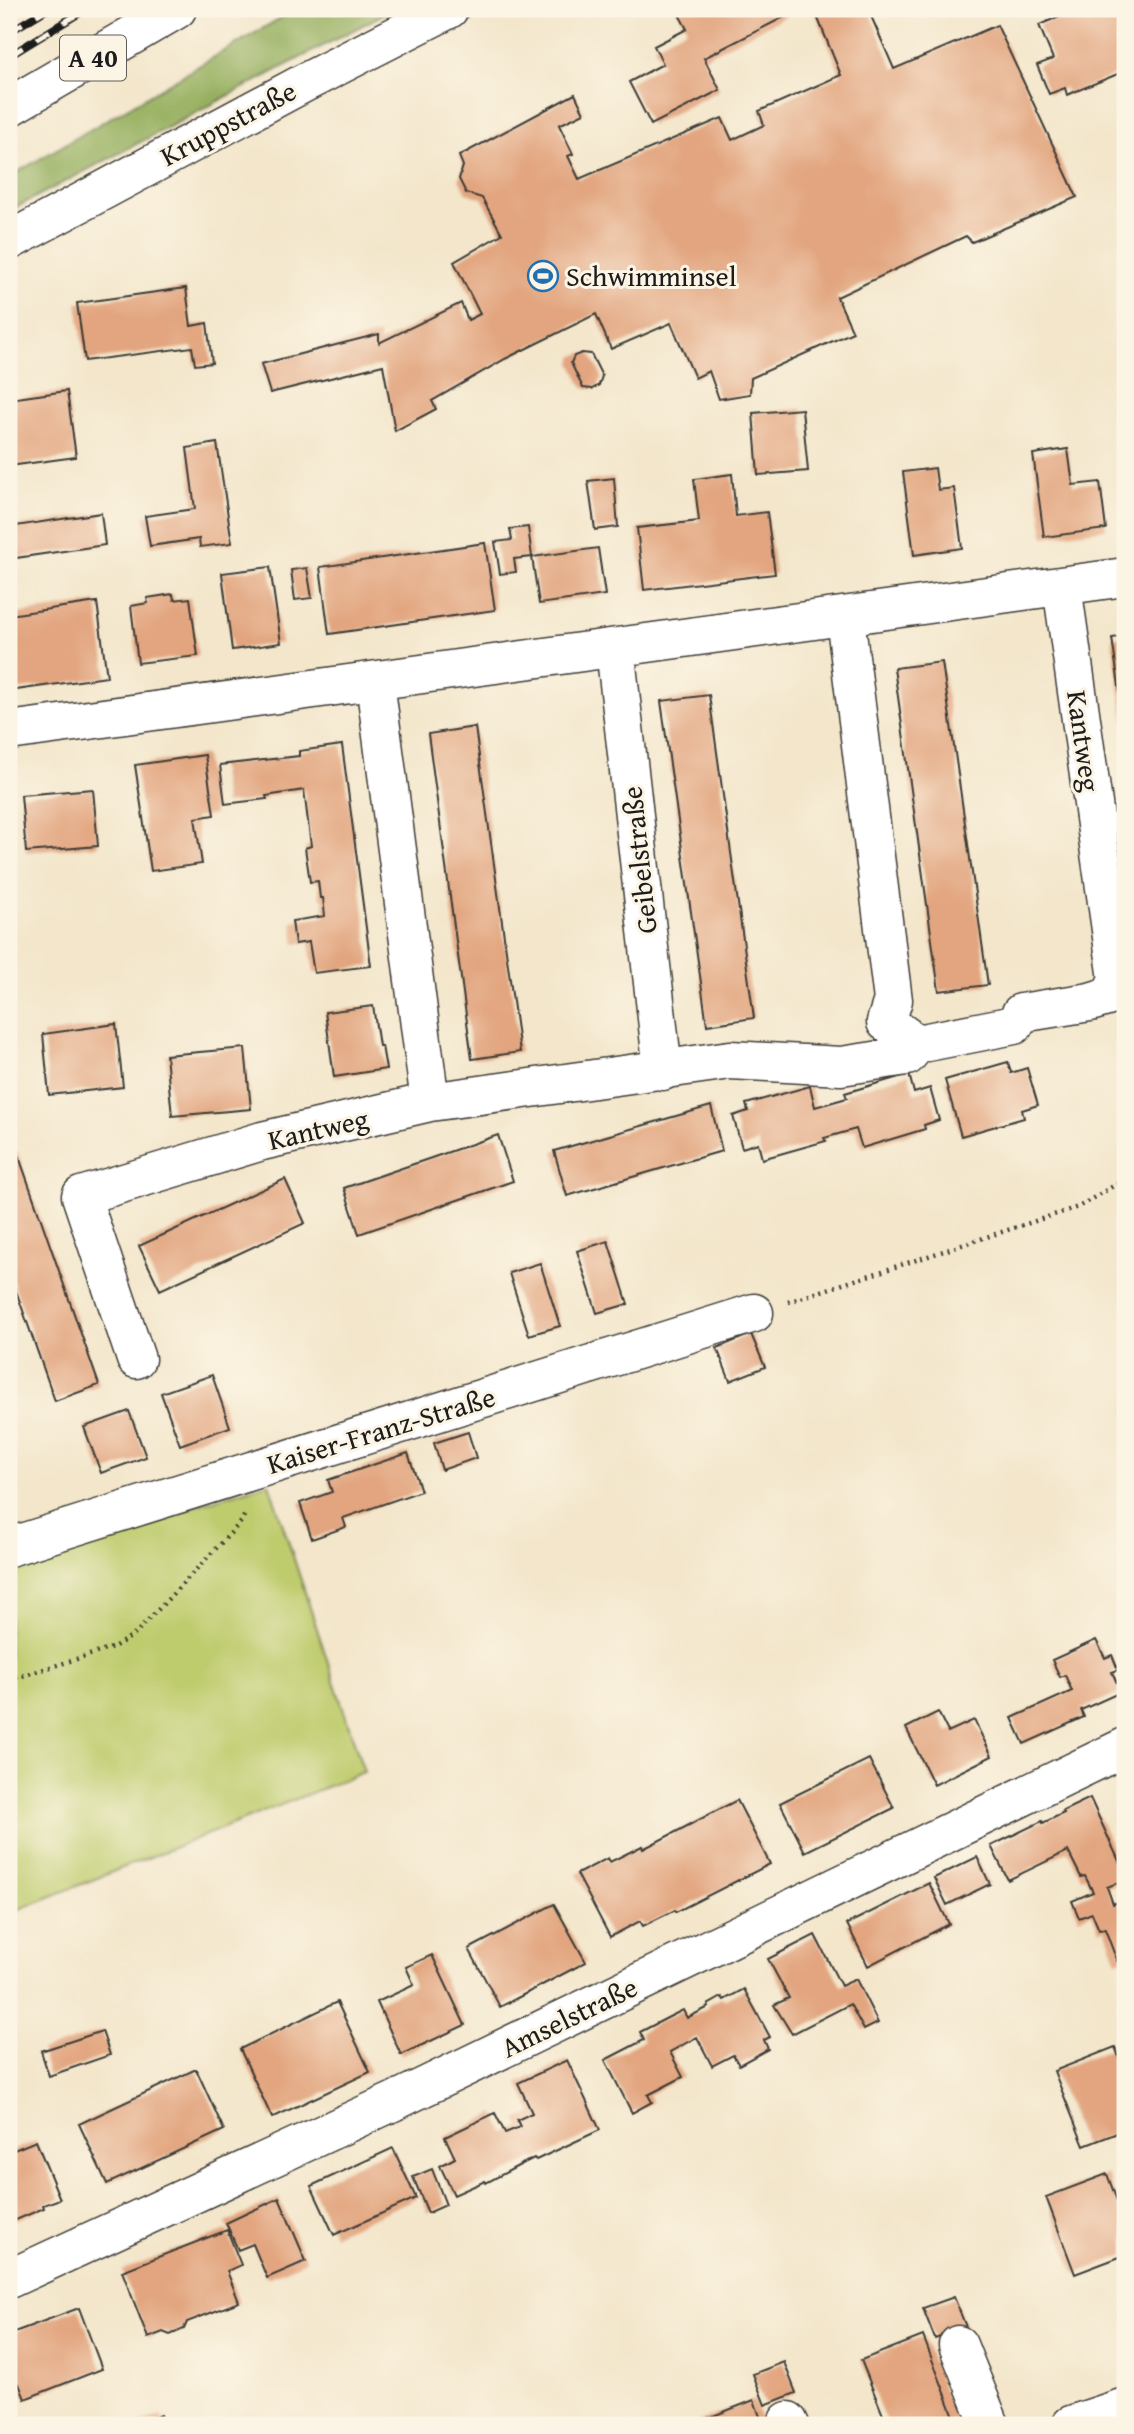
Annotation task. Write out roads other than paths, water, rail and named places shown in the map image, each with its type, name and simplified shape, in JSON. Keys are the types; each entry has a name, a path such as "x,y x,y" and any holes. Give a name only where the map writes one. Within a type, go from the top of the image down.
{"main road":[{"name":"A 40","path":"9,107 177,9"},
{"name":"Kruppstraße","path":"9,241 302,84 449,9"},
{"path":"9,731 1125,577"},
{"name":"Kantweg","path":"136,1359 81,1196 262,1142 430,1102 730,1060 841,1066 907,1056 918,1044 1014,1025 1021,1013 1090,1002 1110,996 1118,979 1062,586"},
{"path":"845,617 894,1000 886,1022 918,1044"},
{"name":"Geibelstraße","path":"615,648 663,1071"},
{"path":"375,682 430,1102"},
{"name":"Kaiser-Franz-Straße","path":"9,1548 754,1313"},
{"name":"Amselstraße","path":"9,2279 395,2101 1125,1747"},
{"path":"958,2345 990,2425"},
{"path":"1071,2425 1125,2407"}],"railway":[{"path":"9,32 47,9"},
{"path":"9,56 86,9"}],"place":[{"name":"Schwimminsel","path":"543,276"}]}
